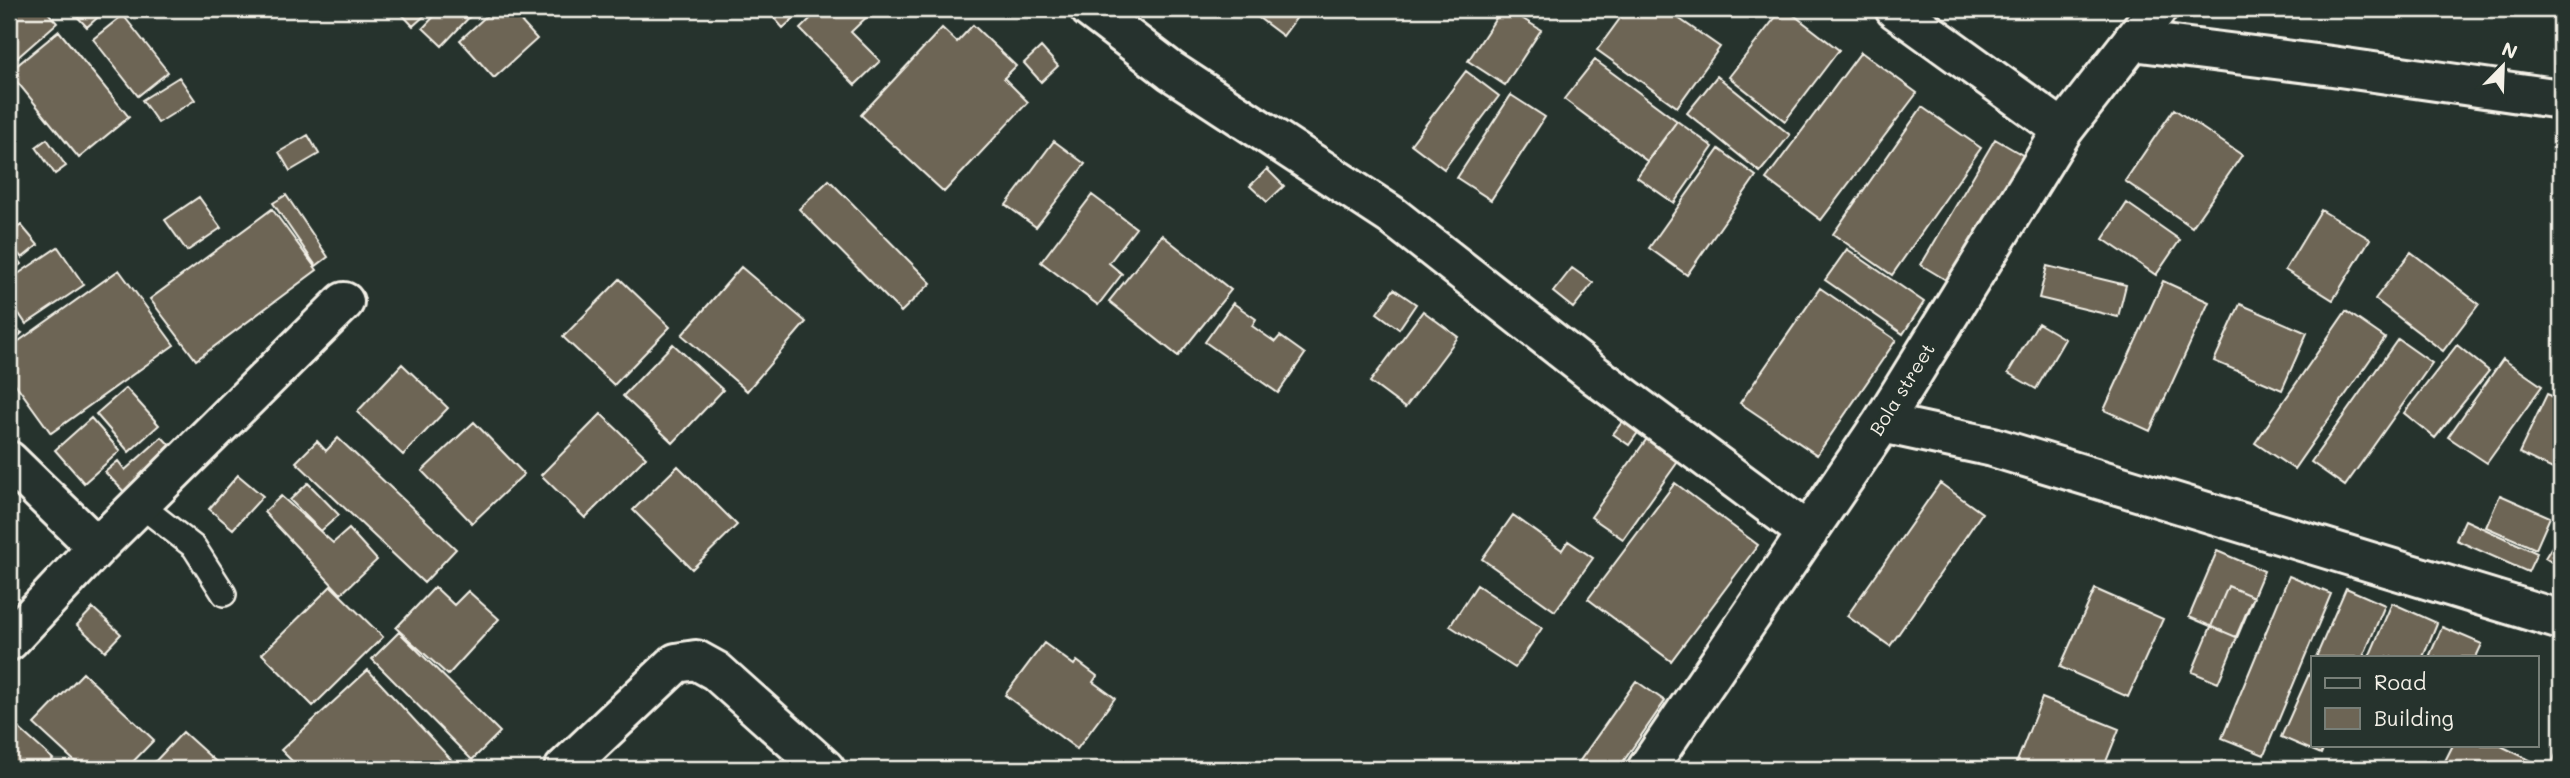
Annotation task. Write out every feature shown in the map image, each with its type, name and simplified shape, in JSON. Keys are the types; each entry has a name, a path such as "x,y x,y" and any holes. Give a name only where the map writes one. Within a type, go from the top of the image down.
{"street":[{"path":"1090,9 1171,71 1391,215 1596,376 1808,533"},
{"path":"1895,9 2063,130"},
{"name":"Bola street","path":"1647,769 1882,423 2063,130 2157,9"},
{"path":"2133,41 2561,99"},
{"path":"9,641 139,504 344,302"},
{"path":"1882,423 1993,447 2561,620"},
{"path":"9,461 97,547"},
{"path":"564,769 677,663 696,660 716,671 825,769"}],"lane":[{"path":"139,504 194,547 224,594"}],"building":[{"path":"9,9 45,9 57,23 9,65"},
{"path":"70,9 107,9 87,27"},
{"path":"397,9 432,9 413,26"},
{"path":"441,9 477,9 442,46 423,28"},
{"path":"494,9 510,9 537,39 494,78 460,40"},
{"path":"766,9 804,9 783,28"},
{"path":"820,9 875,9 851,32 880,61 855,85 800,29"},
{"path":"1247,9 1303,9 1283,36"},
{"path":"1502,9 1507,9 1541,30 1505,85 1468,61"},
{"path":"1627,9 1665,9 1720,47 1677,107 1597,50"},
{"path":"1782,9 1786,9 1839,50 1785,121 1729,77"},
{"path":"123,15 168,72 138,96 93,39"},
{"path":"973,25 1016,66 1004,78 1028,102 944,192 861,115 942,28 957,42"},
{"path":"59,31 129,117 79,158 9,72"},
{"path":"1041,47 1058,66 1041,82 1024,63"},
{"path":"1861,52 1917,93 1821,220 1766,179"},
{"path":"1595,60 1677,121 1647,161 1564,99"},
{"path":"1466,71 1499,96 1444,169 1411,144"},
{"path":"1717,76 1790,135 1760,172 1687,113"},
{"path":"179,77 195,100 158,123 142,100"},
{"path":"1511,95 1545,117 1491,200 1457,178"},
{"path":"1922,107 1981,148 1892,275 1833,234"},
{"path":"2174,109 2242,155 2192,227 2125,181"},
{"path":"1677,121 1713,147 1674,203 1637,177"},
{"path":"308,135 319,154 290,171 279,152"},
{"path":"47,139 66,166 55,174 36,147"},
{"path":"1995,139 2026,157 1951,283 1921,265"},
{"path":"1054,141 1085,164 1036,227 1006,205"},
{"path":"1719,149 1756,176 1687,275 1649,248"},
{"path":"1267,169 1284,186 1267,202 1250,186"},
{"path":"829,180 931,283 901,312 799,209"},
{"path":"286,195 328,257 316,266 273,203"},
{"path":"1092,195 1136,228 1109,263 1122,274 1098,305 1041,262"},
{"path":"199,197 221,228 187,251 165,220"},
{"path":"2127,203 2180,240 2156,275 2103,239"},
{"path":"272,209 317,270 196,360 150,299"},
{"path":"2321,210 2370,239 2333,300 2285,270"},
{"path":"21,225 38,245 22,258 9,243 9,235"},
{"path":"1162,235 1231,290 1178,356 1109,301"},
{"path":"58,247 84,285 26,324 9,299 9,280"},
{"path":"9,248 21,264 9,273"},
{"path":"1847,249 1924,302 1903,334 1825,280"},
{"path":"2411,252 2479,304 2443,351 2375,299"},
{"path":"2047,266 2126,285 2118,317 2039,298"},
{"path":"741,267 806,322 747,391 682,335"},
{"path":"1572,268 1593,283 1573,308 1553,292"},
{"path":"119,270 174,345 51,433 9,375 9,348"},
{"path":"620,279 670,327 614,385 563,337"},
{"path":"2163,281 2209,302 2150,431 2104,410"},
{"path":"1820,288 1896,340 1817,455 1740,403"},
{"path":"1394,289 1416,304 1399,329 1377,313"},
{"path":"1233,303 1256,319 1252,326 1275,342 1280,336 1305,354 1278,393 1205,342"},
{"path":"2240,304 2307,333 2282,390 2214,361"},
{"path":"1423,311 1458,337 1405,408 1370,382"},
{"path":"2346,311 2385,338 2294,469 2255,443"},
{"path":"2038,323 2065,339 2036,389 2008,373"},
{"path":"9,325 22,333 9,345"},
{"path":"2398,339 2432,363 2345,486 2311,462"},
{"path":"673,344 723,390 673,443 623,396"},
{"path":"2457,345 2489,371 2435,438 2404,413"},
{"path":"2503,359 2542,386 2487,463 2448,437"},
{"path":"402,364 448,408 403,455 357,412"},
{"path":"126,388 159,425 129,452 96,414"},
{"path":"2547,394 2561,400 2561,473 2519,453"},
{"path":"1629,413 1644,424 1629,445 1613,434"},
{"path":"601,414 646,457 585,518 541,475"},
{"path":"91,418 120,451 84,483 55,450"},
{"path":"474,422 524,474 472,523 422,471"},
{"path":"1651,433 1682,456 1623,539 1591,517"},
{"path":"162,437 176,452 128,496 105,472 118,461 125,470"},
{"path":"338,438 456,549 424,583 296,462 317,441 326,451"},
{"path":"678,466 737,525 692,569 633,510"},
{"path":"238,475 263,496 233,529 209,509"},
{"path":"308,483 339,515 321,531 290,500"},
{"path":"1675,483 1758,545 1671,661 1588,599"},
{"path":"1940,483 1982,513 1890,646 1847,616"},
{"path":"2500,495 2550,517 2536,549 2486,527"},
{"path":"281,496 333,543 349,529 377,560 341,594 264,512"},
{"path":"1513,515 1562,550 1568,541 1593,558 1555,611 1482,559"},
{"path":"2465,520 2537,553 2528,572 2456,540"},
{"path":"2561,532 2561,568 2545,558"},
{"path":"2217,551 2264,571 2236,637 2189,617"},
{"path":"2289,576 2331,594 2264,755 2222,738"},
{"path":"1477,585 1542,628 1515,668 1450,626"},
{"path":"331,586 383,637 313,706 262,654"},
{"path":"2228,586 2254,597 2218,683 2192,672"},
{"path":"435,587 454,605 468,591 499,619 448,675 396,628"},
{"path":"2346,588 2385,605 2363,656 2316,656"},
{"path":"2095,589 2163,619 2128,697 2060,667"},
{"path":"2392,603 2437,623 2423,656 2369,656"},
{"path":"93,608 121,634 105,651 77,625"},
{"path":"2442,627 2482,644 2476,656 2429,656"},
{"path":"399,632 500,732 472,760 372,659"},
{"path":"1044,643 1074,665 1077,661 1097,676 1093,682 1115,698 1077,749 1005,695"},
{"path":"368,670 457,766 454,769 300,769 281,750"},
{"path":"2311,670 2311,746 2325,746 2321,754 2281,737"},
{"path":"83,673 154,740 126,769 83,769 34,724"},
{"path":"1636,681 1665,701 1618,769 1574,769"},
{"path":"2042,698 2119,729 2103,769 2014,769"},
{"path":"15,725 53,759 44,769 9,769 9,732"},
{"path":"183,732 224,769 148,769"},
{"path":"2561,742 2561,769 2550,769"},
{"path":"2452,746 2501,746 2538,764 2535,769 2441,769"}]}
